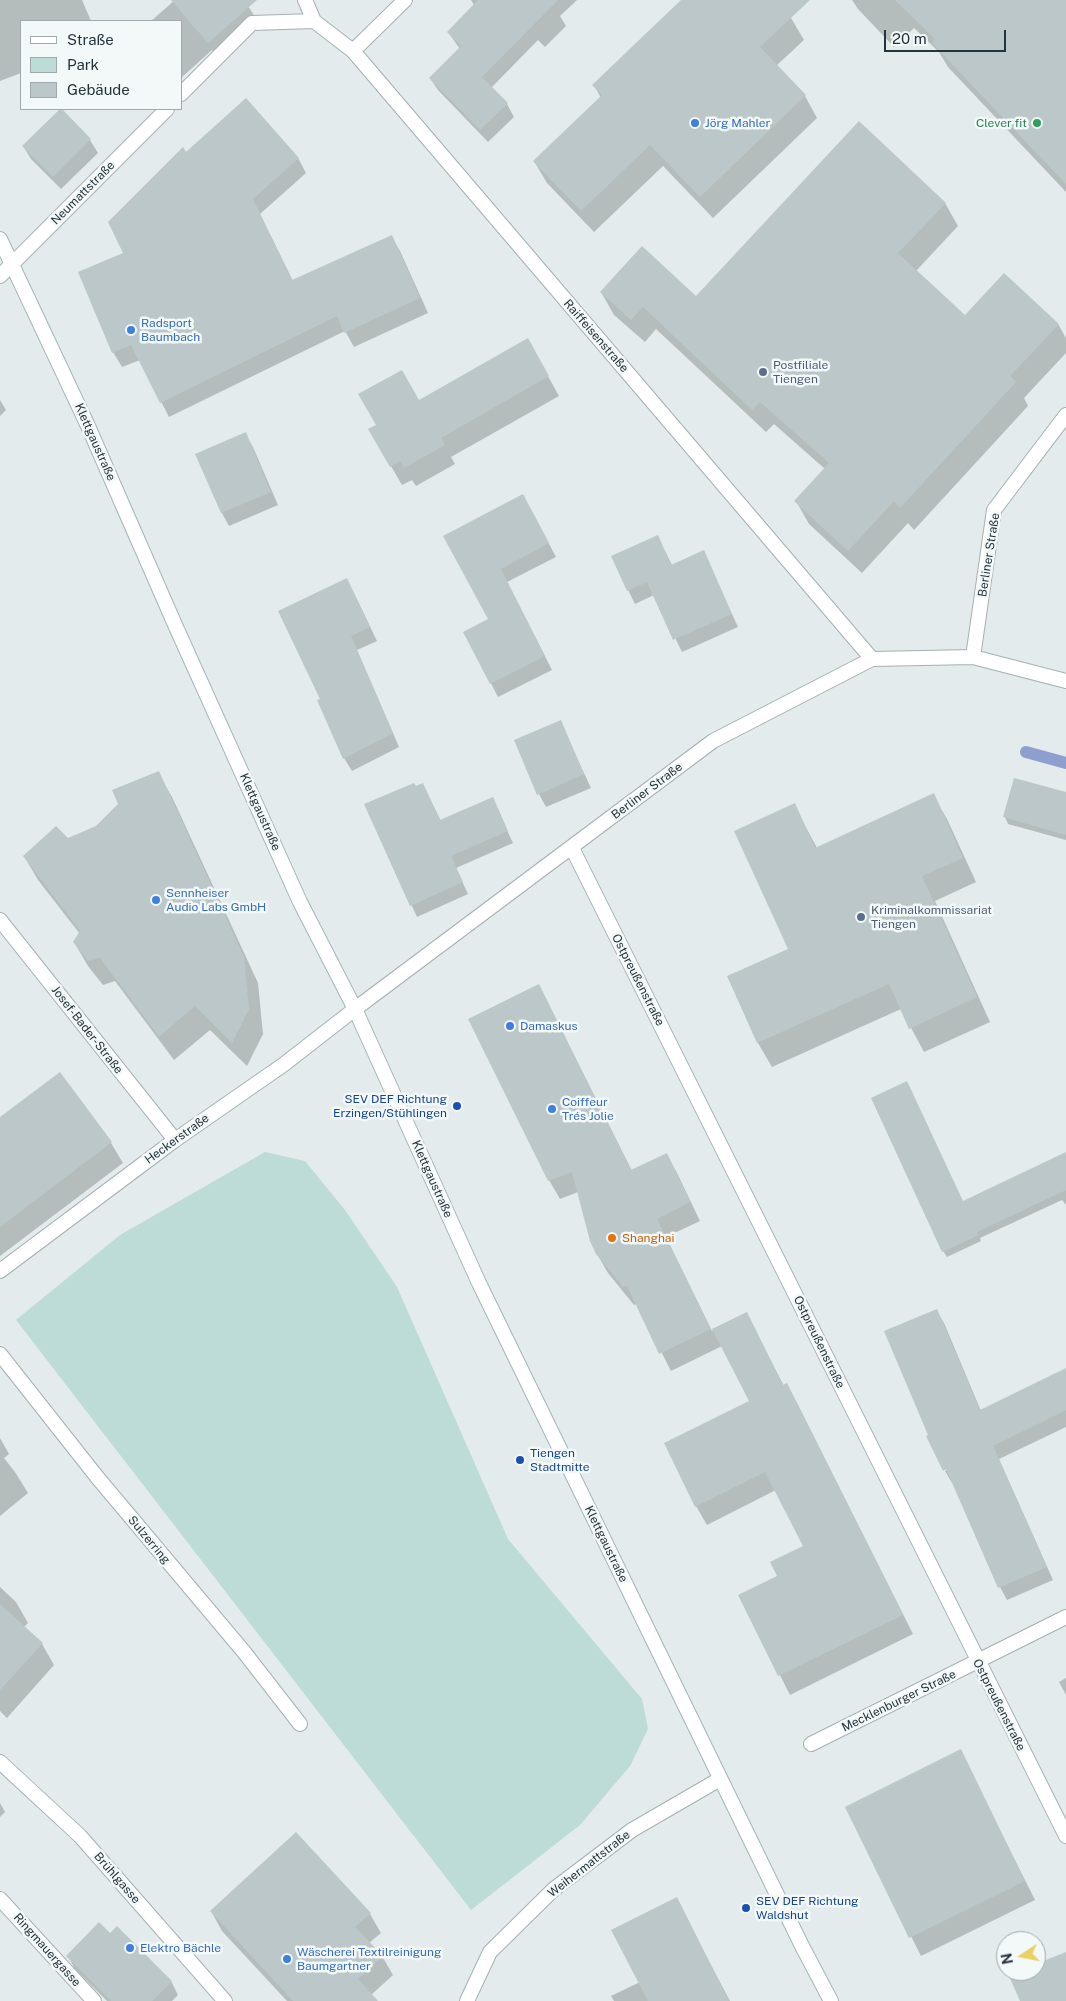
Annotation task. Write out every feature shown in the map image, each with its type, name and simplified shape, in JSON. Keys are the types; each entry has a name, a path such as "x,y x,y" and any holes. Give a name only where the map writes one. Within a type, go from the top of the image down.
{"street":[{"path":"182,93 252,23 314,21 305,0"},
{"path":"353,51 405,0"},
{"name":"Raiffeisenstraße","path":"314,21 353,51 872,659"},
{"name":"Neumattstraße","path":"0,276 166,110"},
{"name":"Klettgaustraße","path":"0,239 88,426 300,902 355,1009 479,1283 720,1779 831,2001"},
{"name":"Berliner Straße","path":"974,657 994,510 1066,415"},
{"name":"Berliner Straße","path":"355,1009 713,741 872,659 974,657 1066,681"},
{"name":"Ostpreußenstraße","path":"572,848 1066,1836"},
{"name":"Josef-Bader-Straße","path":"0,920 175,1140"},
{"name":"Heckerstraße","path":"0,1271 175,1140 290,1060 355,1009"},
{"name":"Sulzerring","path":"0,1354 97,1477 244,1652 300,1724"},
{"name":"Mecklenburger Straße","path":"811,1744 978,1663 1066,1617"},
{"name":"Brühlgasse","path":"0,1762 80,1836 225,2001"},
{"name":"Weihermattstraße","path":"467,2001 490,1952 554,1889 632,1830 720,1779"},
{"name":"Ringmauergasse","path":"0,1899 94,2001"}],"green space":[{"path":"265,1152 305,1161 345,1210 397,1287 508,1539 642,1699 648,1729 630,1766 580,1825 471,1910 16,1320 120,1235"}],"building":[{"path":"171,0 257,0 208,43"},
{"path":"478,0 558,0 482,77 508,103 480,130 429,78 461,46 447,32"},
{"path":"681,0 810,0 760,47 806,95 700,197 650,145 581,211 533,161 602,95 592,85"},
{"name":"Clever fit","path":"895,0 1066,0 1066,184 932,43 935,39"},
{"path":"246,98 299,158 253,199 292,280 392,235 420,298 344,333 337,316 160,403 131,345 112,353 78,272 123,253 108,222 183,147 186,152"},
{"path":"59,110 63,110 91,139 53,177 22,146"},
{"path":"859,121 946,203 898,253 965,315 1004,273 1059,324 1010,376 1016,382 900,508 894,501 848,551 794,501 829,463 760,402 752,410 643,307 631,320 600,292 642,246 696,296"},
{"path":"528,338 549,376 441,438 445,445 404,468 400,461 390,467 368,429 376,425 358,394 402,370 419,400"},
{"path":"246,432 271,492 221,513 195,454"},
{"path":"523,494 549,543 501,569 545,656 490,684 463,632 488,619 443,536"},
{"path":"658,535 671,565 704,550 732,614 673,640 647,582 627,591 611,556"},
{"path":"347,578 370,627 351,636 393,733 343,759 317,700 320,699 278,611"},
{"path":"561,720 584,774 537,795 514,740"},
{"path":"159,771 244,957 249,1009 232,1043 195,1006 159,1037 100,958 88,961 73,942 80,931 23,856 56,826 68,838 96,826 118,804 112,790"},
{"path":"1014,778 1066,792 1066,835 1003,817"},
{"path":"414,783 416,786 423,783 440,820 493,797 508,831 451,856 463,882 410,906 364,804"},
{"name":"Kriminalkommissariat Tiengen","path":"934,793 963,858 922,876 977,997 909,1029 889,984 757,1043 727,976 788,949 734,831 795,803 815,848"},
{"path":"539,984 631,1170 667,1153 690,1202 657,1219 711,1329 659,1354 627,1286 623,1287 596,1254 590,1241 572,1172 548,1181 468,1019"},
{"path":"60,1072 112,1142 0,1227 0,1117"},
{"path":"907,1081 963,1201 1066,1152 1066,1190 977,1232 979,1235 942,1252 871,1098"},
{"path":"937,1309 980,1410 1066,1368 1066,1410 993,1446 1047,1567 998,1588 946,1469 943,1471 926,1436 928,1435 884,1331"},
{"path":"747,1312 783,1385 787,1383 903,1615 778,1676 738,1595 777,1576 770,1562 803,1546 765,1472 695,1507 664,1443 749,1401 712,1329"},
{"path":"0,1604 43,1643 0,1690"},
{"path":"961,1749 1025,1881 909,1938 845,1807"},
{"path":"296,1832 371,1913 355,1927 383,1956 358,1979 378,2001 293,2001 210,1911"},
{"path":"677,1897 729,2001 648,2001 611,1930"},
{"path":"99,1922 110,1933 117,1926 172,1981 152,2001 111,2001 66,1956"},
{"path":"1066,1952 1066,2001 1020,2001 1011,1981 1046,1981 1046,1960"}],"waterway":[{"path":"1026,752 1066,763"}],"place":[{"name":"Jörg Mahler","path":"695,123"},
{"name":"Clever fit","path":"1037,123"},
{"name":"Radsport Baumbach","path":"131,330"},
{"name":"Postfiliale Tiengen","path":"763,372"},
{"name":"Sennheiser Audio Labs GmbH","path":"156,900"},
{"name":"Kriminalkommissariat Tiengen","path":"861,917"},
{"name":"Damaskus","path":"510,1026"},
{"name":"SEV DEF Richtung Erzingen/Stühlingen","path":"457,1106"},
{"name":"Coiffeur Trés Jolie","path":"552,1109"},
{"name":"Shanghai","path":"612,1238"},
{"name":"Tiengen Stadtmitte","path":"520,1460"},
{"name":"SEV DEF Richtung Waldshut","path":"746,1908"},
{"name":"Elektro Bächle","path":"130,1948"},
{"name":"Wäscherei Textilreinigung Baumgartner","path":"287,1959"}]}
